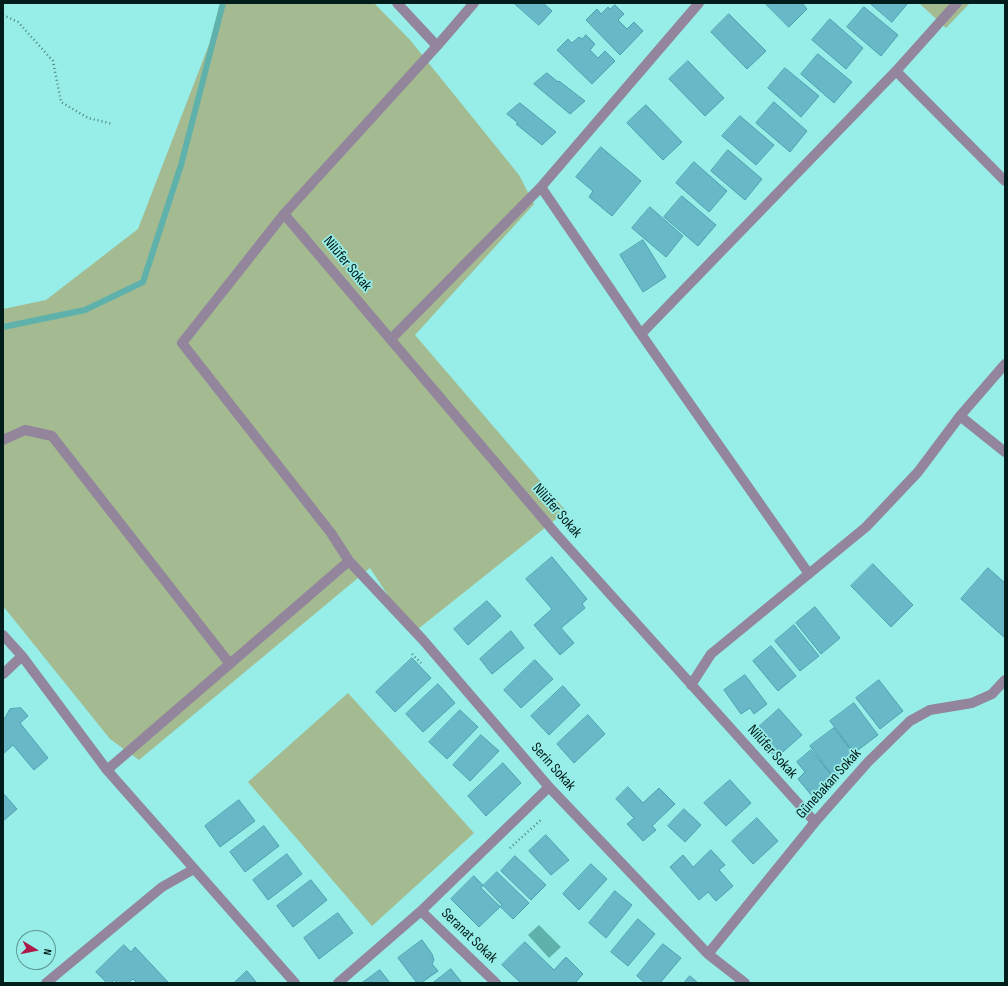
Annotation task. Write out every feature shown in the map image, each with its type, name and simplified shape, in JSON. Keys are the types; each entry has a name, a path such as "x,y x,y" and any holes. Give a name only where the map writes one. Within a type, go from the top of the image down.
{"street":[{"path":"396,3 437,46"},
{"path":"284,214 437,46 474,3"},
{"path":"391,339 541,187 699,3"},
{"path":"641,334 896,70 957,3"},
{"path":"896,70 1005,181"},
{"path":"541,187 641,334 809,574"},
{"name":"Nilüfer Sokak","path":"284,214 556,534 815,822"},
{"name":"Serin Sokak","path":"284,214 182,343 331,533 349,561 422,640 549,787 708,954 745,983"},
{"path":"691,685 710,654 866,527 918,472 960,416 1005,364"},
{"path":"960,416 1005,452"},
{"path":"3,440 25,430 52,436 230,664"},
{"path":"107,770 349,561"},
{"path":"3,635 22,656 107,770 295,983"},
{"path":"3,674 22,656"},
{"name":"Günebakan Sokak","path":"708,954 815,822 868,762 910,721 930,710 972,703 992,694 1005,680"},
{"path":"338,983 421,911 549,787"},
{"path":"46,983 162,887 194,869"},
{"name":"Seranat Sokak","path":"421,911 496,983"}],"path":[{"path":"3,15 18,22 53,61 61,102 88,118 113,124"},
{"path":"412,654 425,667"},
{"path":"507,850 542,819"}],"green space":[{"path":"225,3 374,3 410,40 519,175 534,204 415,335 566,511 413,633 370,568 139,760 110,739 3,606 3,309 46,300 138,229"},
{"path":"919,3 970,3 946,28"},
{"path":"348,693 474,833 372,926 248,782"}],"water":[{"path":"539,925 561,947 549,958 528,935"}],"building":[{"path":"514,3 543,3 552,11 539,25"},
{"path":"765,3 802,3 807,9 789,27"},
{"path":"870,3 908,3 892,22"},
{"path":"615,5 624,14 618,20 627,29 634,22 643,31 620,55 586,20 597,9 601,14 608,7 610,9"},
{"path":"864,7 898,35 881,56 847,27"},
{"path":"729,14 766,51 747,69 711,32"},
{"path":"830,19 863,48 846,69 812,40"},
{"path":"586,35 595,44 590,50 598,58 605,51 615,61 592,84 557,50 568,39 572,43 579,37 582,39"},
{"path":"818,54 852,82 834,103 801,74"},
{"path":"688,61 724,98 705,116 669,79"},
{"path":"785,68 819,96 801,117 768,88"},
{"path":"547,73 585,101 570,114 534,84"},
{"path":"774,102 807,131 790,152 756,123"},
{"path":"520,103 556,132 542,145 516,124 518,123 507,114"},
{"path":"646,105 682,142 663,160 627,123"},
{"path":"740,116 774,145 756,165 722,136"},
{"path":"601,147 641,181 612,216 589,197 593,191 576,177"},
{"path":"728,150 762,179 745,200 711,171"},
{"path":"694,162 727,191 709,212 676,183"},
{"path":"682,196 716,225 698,246 664,217"},
{"path":"650,207 683,236 666,257 632,228"},
{"path":"643,240 666,277 643,292 620,255"},
{"path":"552,557 587,599 582,604 585,608 561,628 574,643 560,655 534,625 552,609 526,579"},
{"path":"873,564 913,605 891,627 851,586"},
{"path":"988,568 1005,583 1005,638 961,599"},
{"path":"487,601 501,616 468,645 454,629"},
{"path":"815,607 840,638 821,654 796,623"},
{"path":"794,625 819,656 800,671 775,641"},
{"path":"511,631 524,648 492,674 480,659"},
{"path":"771,646 796,676 778,691 753,661"},
{"path":"412,658 431,678 395,712 376,692"},
{"path":"535,660 553,679 521,708 504,690"},
{"path":"745,675 767,704 754,714 750,708 741,714 724,690"},
{"path":"879,680 903,711 880,729 856,698"},
{"path":"438,684 455,703 423,732 406,714"},
{"path":"563,686 580,705 549,735 531,716"},
{"path":"854,703 878,735 854,753 830,721"},
{"path":"21,708 28,716 20,723 48,758 34,770 13,745 3,754 3,721 10,709"},
{"path":"779,709 802,735 776,758 753,732"},
{"path":"460,710 478,727 447,759 429,742"},
{"path":"588,715 605,734 574,763 557,744"},
{"path":"834,728 858,759 834,778 810,746"},
{"path":"481,735 499,751 470,781 453,765"},
{"path":"811,750 834,778 812,796 798,779 805,772 797,762"},
{"path":"503,763 521,783 486,816 468,796"},
{"path":"730,780 751,803 726,826 704,803"},
{"path":"628,787 643,803 659,788 675,804 652,826 656,830 643,841 627,824 634,818 616,799"},
{"path":"3,793 17,809 3,821"},
{"path":"239,800 255,821 220,847 205,826"},
{"path":"684,809 701,825 685,842 668,826"},
{"path":"757,818 778,841 753,864 732,841"},
{"path":"264,826 279,846 245,872 230,852"},
{"path":"546,835 569,860 551,875 529,851"},
{"path":"711,850 725,865 719,870 733,886 716,901 708,892 699,900 670,867 683,855 693,867"},
{"path":"287,854 302,874 268,900 253,880"},
{"path":"515,856 546,885 531,900 501,871"},
{"path":"591,864 607,879 579,910 563,894"},
{"path":"497,872 529,903 513,919 481,888"},
{"path":"474,876 502,905 479,927 451,899"},
{"path":"311,880 327,900 293,927 277,906"},
{"path":"615,891 632,905 606,938 589,923"},
{"path":"338,913 353,933 319,959 304,938"},
{"path":"638,919 655,934 628,966 611,952"},
{"path":"422,940 432,954 434,960 432,964 438,971 421,983 417,983 398,958"},
{"path":"525,942 554,970 566,957 583,974 575,983 521,983 502,965"},
{"path":"663,944 681,958 660,983 645,983 637,976"},
{"path":"124,945 131,952 135,947 168,982 137,983 133,979 128,983 117,983 114,980 111,983 107,983 96,972"},
{"path":"451,969 462,983 433,983"},
{"path":"380,970 390,983 362,983"},
{"path":"247,971 257,983 234,983"},
{"path":"690,976 698,983 684,983"}],"waterway":[{"path":"3,327 85,310 143,282 181,165 223,3"}]}
